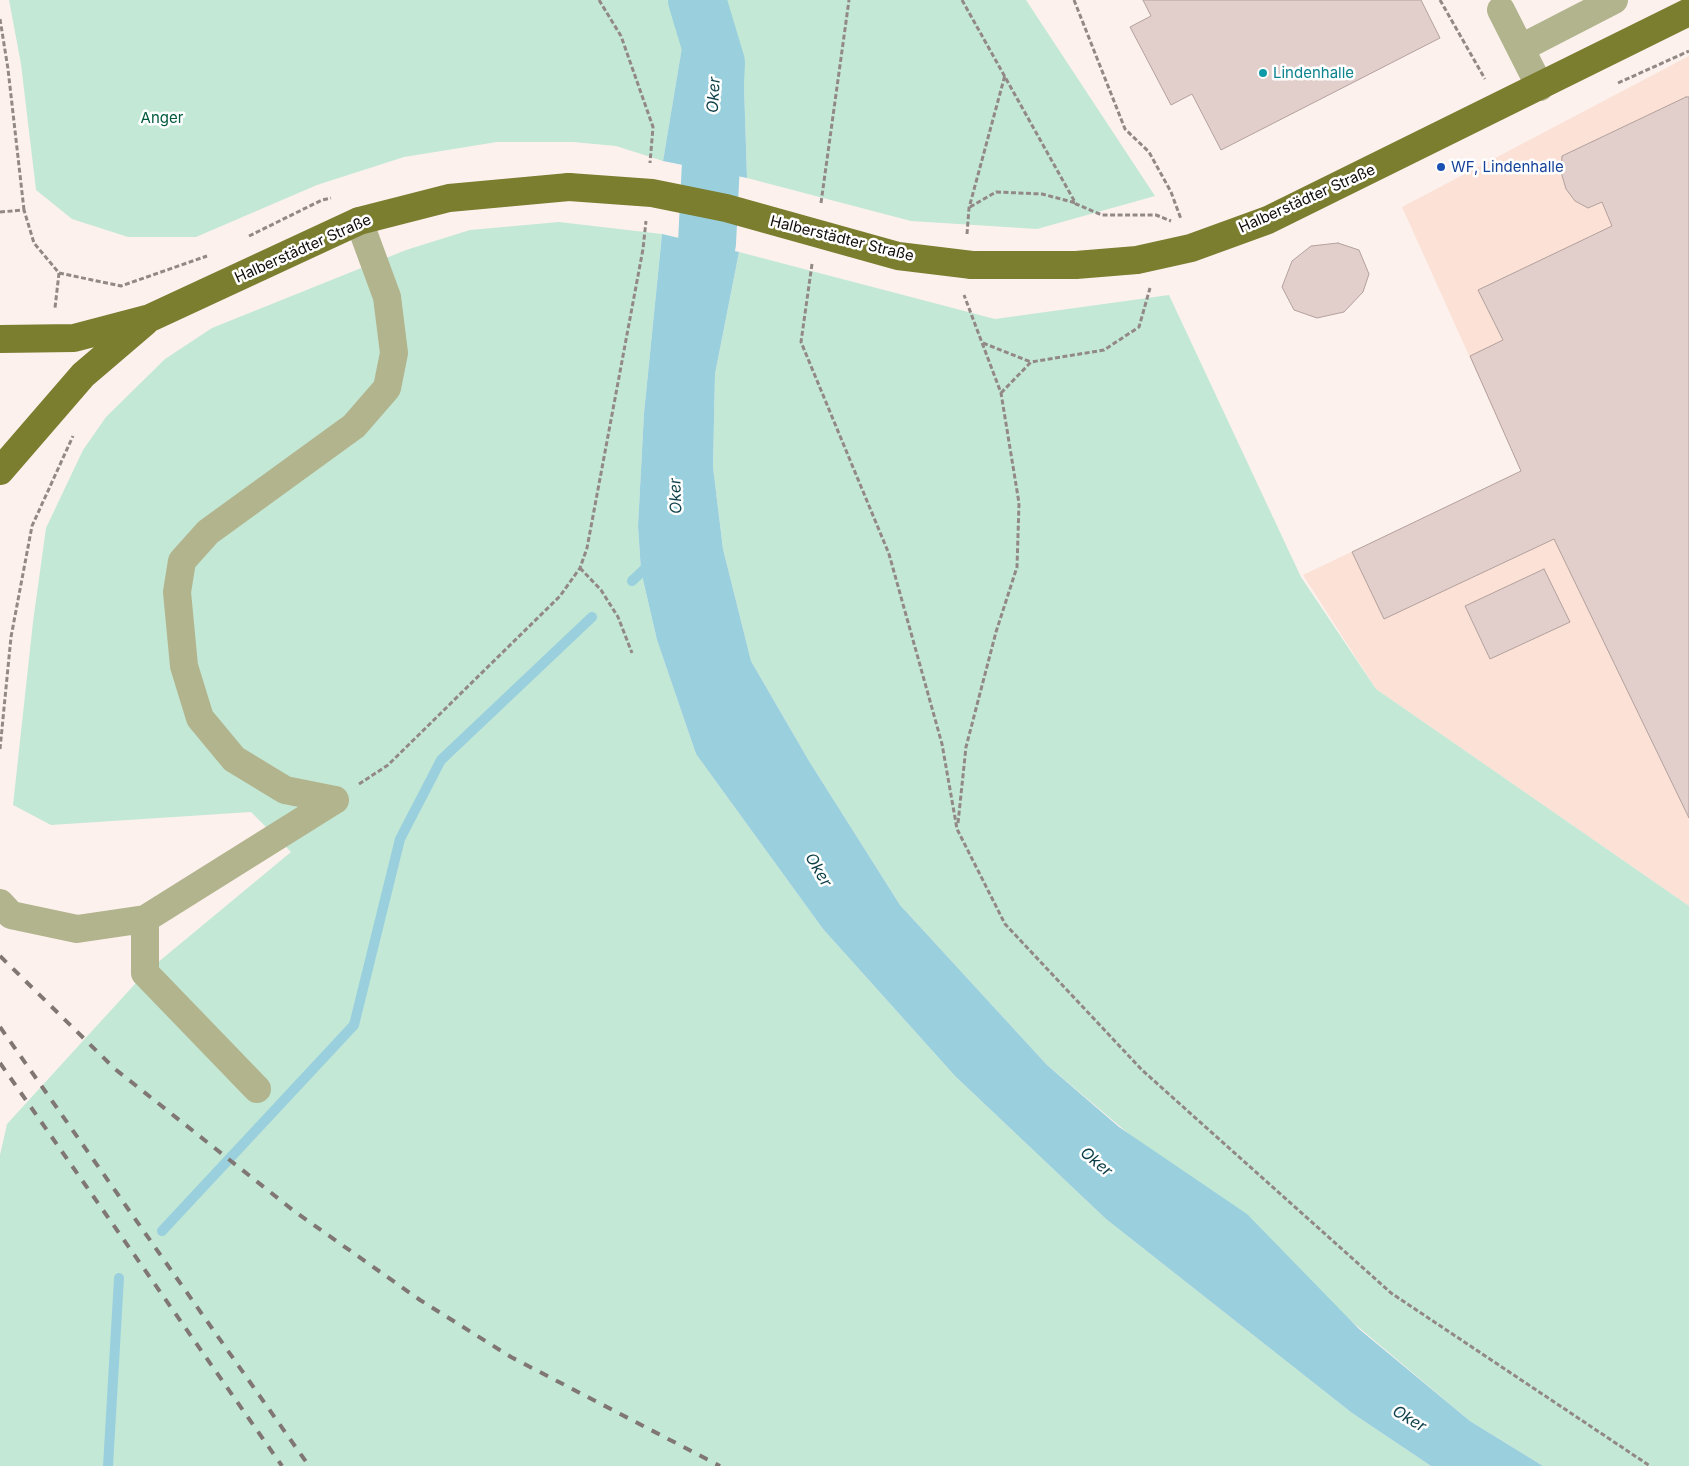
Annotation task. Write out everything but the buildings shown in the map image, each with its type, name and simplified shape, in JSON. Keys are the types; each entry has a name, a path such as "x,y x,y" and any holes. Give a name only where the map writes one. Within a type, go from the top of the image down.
{"main road":[{"name":"Halberstädter Straße","path":"0,339 74,338 150,318 359,221 448,198 568,187 652,193 726,208 898,256 972,265 1076,265 1138,260 1191,248 1268,220 1689,12"},
{"path":"0,471 83,375 150,318"}],"lane":[{"path":"1521,48 1614,0"},
{"path":"1501,10 1540,87"},
{"path":"335,800 285,790 234,759 200,718 184,666 177,592 182,561 208,532 354,426 387,388 394,353 387,297 359,221"},
{"path":"0,903 11,915 77,929 145,919 335,800"},
{"path":"145,919 145,973 257,1089"}],"path":[{"path":"599,0 621,36 653,126 650,164"},
{"path":"820,205 850,0"},
{"path":"962,0 1076,204"},
{"path":"1074,0 1125,129 1149,152 1171,192 1183,226"},
{"path":"1440,0 1500,106"},
{"path":"0,19 8,69 24,210"},
{"path":"969,208 996,192 1042,194 1076,204 1102,215 1156,215 1174,222"},
{"path":"335,800 388,765 560,596 580,568 586,548 642,258 646,211"},
{"path":"813,254 801,342 889,554 942,744 957,829 1005,924 1142,1070 1391,1293 1650,1466"},
{"path":"982,342 1031,362 1104,350 1139,327 1152,282"},
{"path":"957,829 966,747 996,632 1017,567 1019,503 1001,393 1031,362"},
{"path":"0,749 11,637 32,526 75,430"},
{"path":"580,568 601,590 618,617 632,653"}],"shaded area":[{"path":"1689,56 1689,906 1376,689 1303,575 1521,471 1402,207"}],"green space":[{"name":"Anger","path":"9,0 672,0 684,35 663,161 616,146 573,142 497,142 404,157 317,185 196,237 128,237 72,219 36,190 21,64"},
{"path":"723,0 1026,0 1155,196 1037,229 911,221 747,178 744,85"},
{"path":"559,222 662,234 644,413 638,526 641,571 657,640 696,754 823,929 955,1076 1106,1219 1352,1413 1431,1466 0,1466 0,1155 7,1124 145,973 291,852 251,812 51,825 13,805 33,622 46,528 83,450 106,417 165,359 212,328 406,250 470,230"},
{"path":"739,252 995,319 1169,295 1301,577 1376,689 1689,906 1689,1466 1543,1466 1470,1421 1047,1065 900,905 809,761 751,661 723,549 713,467 715,374"}],"water":[{"path":"672,0 723,0 744,85 747,178 663,161 684,35"},
{"path":"662,234 739,252 715,374 713,467 723,549 751,661 809,761 900,905 1047,1065 1119,1127 1247,1214 1359,1329 1470,1421 1543,1466 1431,1466 1352,1413 1106,1219 955,1076 823,929 696,754 657,640 641,571 638,526 644,413"}],"waterway":[{"name":"Oker","path":"683,320 707,243 716,63 697,0"},
{"path":"632,581 651,563"},
{"path":"162,1231 354,1025 400,839 441,760 592,617"},
{"path":"108,1466 119,1278"}],"railway":[{"path":"0,956 115,1069 294,1211 420,1300 511,1357 720,1466"},
{"path":"0,1027 309,1466"},
{"path":"0,1063 282,1466"}],"place":[{"name":"Lindenhalle","path":"1263,73"},
{"name":"WF, Lindenhalle","path":"1441,167"}]}
